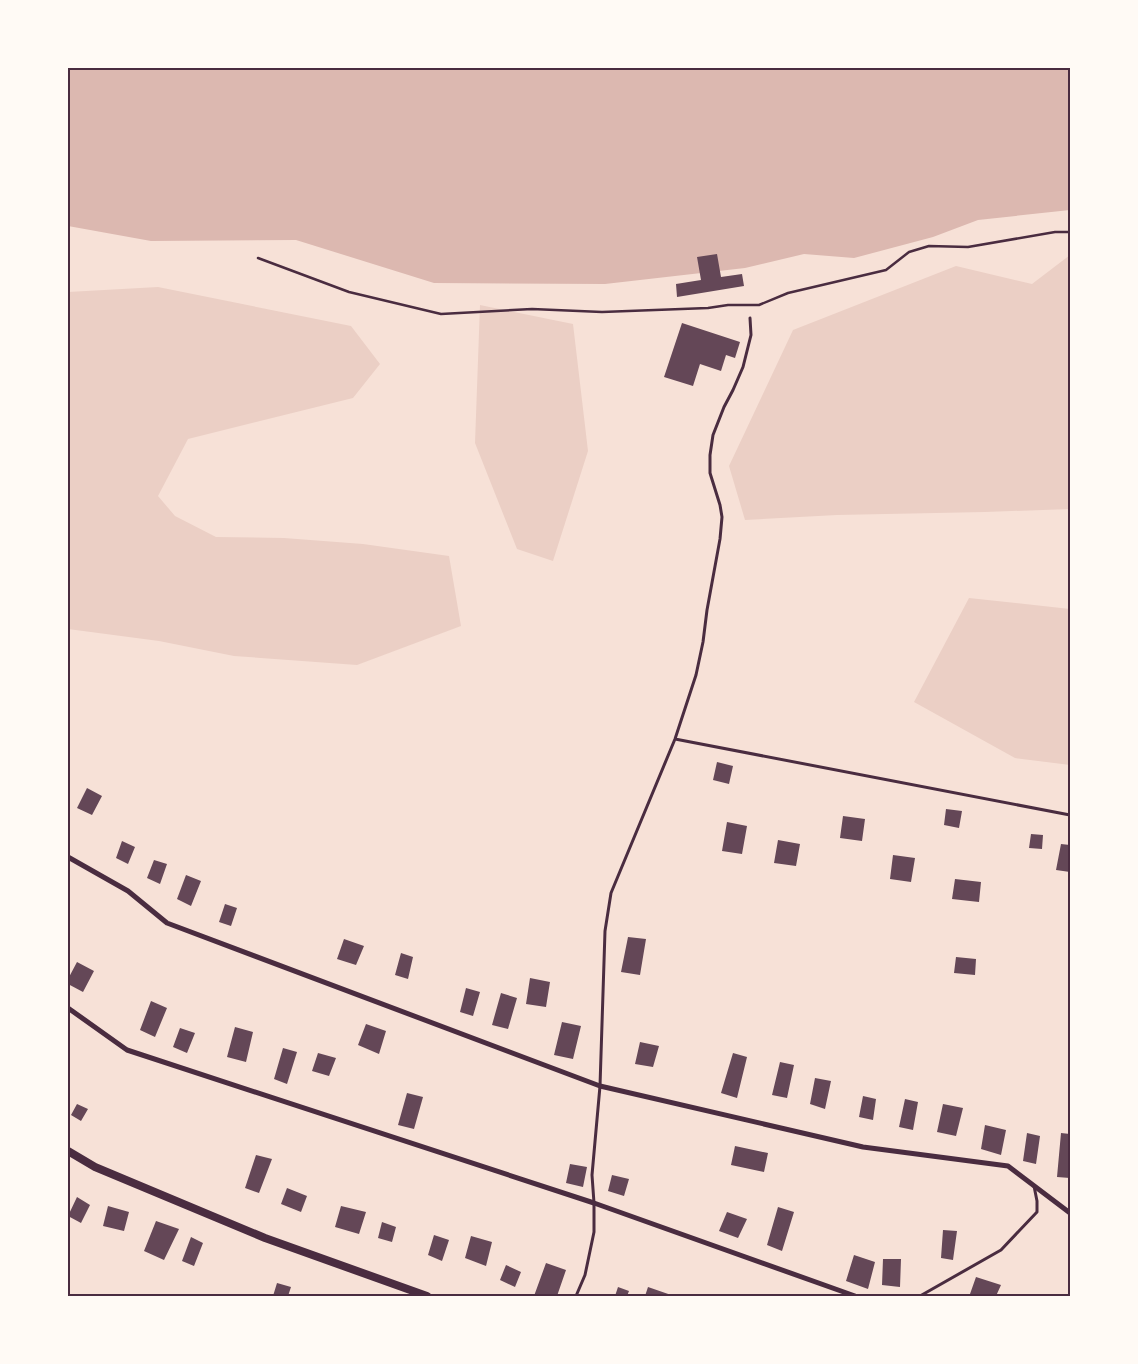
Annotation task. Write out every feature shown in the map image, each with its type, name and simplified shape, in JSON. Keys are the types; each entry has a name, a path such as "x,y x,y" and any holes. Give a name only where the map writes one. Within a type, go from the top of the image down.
{"street":[{"path":"68,857 128,891 167,923 600,1086 863,1146 1008,1166 1070,1213"},
{"path":"68,1008 127,1050 594,1203 855,1296"},
{"path":"68,1151 95,1168 265,1238 427,1296"}],"lane":[{"path":"576,1296 585,1275 594,1232 592,1175 600,1086 605,931 611,893 675,739 696,675 720,539 722,517 710,473 711,448 713,435 724,407 743,367 751,336 750,318"},
{"path":"675,739 1070,815"},
{"path":"920,1296 1001,1250 1037,1212 1037,1201 1033,1185"}],"path":[{"path":"258,258 349,292 440,314 532,309 602,312 759,305 788,293 886,270 908,252 929,246 968,247 1055,232 1070,232"}],"shaded area":[{"path":"68,68 1070,68 1070,210 978,220 933,237 854,258 804,254 745,268 605,284 434,283 296,240 151,241 68,226"},
{"path":"1070,255 1070,509 837,515 745,520 729,466 793,330 956,266 1032,284"},
{"path":"158,287 351,326 380,364 353,398 188,439 158,496 175,516 216,537 284,538 363,544 449,556 461,626 357,665 234,656 159,641 68,629 68,292"},
{"path":"480,305 573,324 588,451 553,561 517,549 475,443"},
{"path":"969,598 1070,609 1070,765 1015,758 914,702"}],"building":[{"path":"717,254 721,277 742,274 744,286 677,297 676,284 701,280 697,257"},
{"path":"682,323 740,342 735,358 726,355 721,371 700,364 693,386 664,377"},
{"path":"717,762 733,766 729,784 713,780"},
{"path":"87,788 102,796 92,815 77,808"},
{"path":"946,809 962,811 959,828 944,825"},
{"path":"843,816 865,819 862,841 840,838"},
{"path":"727,822 747,826 742,854 722,851"},
{"path":"1031,834 1043,835 1042,849 1029,848"},
{"path":"778,840 800,844 796,866 774,863"},
{"path":"122,841 135,847 128,864 116,858"},
{"path":"1061,844 1070,845 1070,872 1056,870"},
{"path":"893,855 915,858 911,882 890,879"},
{"path":"154,860 167,864 160,884 147,878"},
{"path":"186,875 201,881 191,906 177,899"},
{"path":"955,879 981,882 979,902 952,899"},
{"path":"225,904 237,908 231,926 219,922"},
{"path":"628,937 646,939 640,975 621,972"},
{"path":"344,939 364,946 356,965 337,959"},
{"path":"401,953 413,957 408,979 395,975"},
{"path":"956,957 976,959 975,975 954,973"},
{"path":"77,962 94,971 83,992 68,984 68,979"},
{"path":"530,978 550,982 546,1007 526,1004"},
{"path":"466,988 480,992 473,1016 460,1012"},
{"path":"501,993 517,998 508,1029 492,1025"},
{"path":"151,1001 167,1008 155,1037 140,1030"},
{"path":"562,1022 581,1026 573,1059 554,1055"},
{"path":"366,1024 386,1031 379,1054 358,1045"},
{"path":"235,1027 253,1032 246,1062 227,1057"},
{"path":"180,1028 195,1033 187,1053 173,1047"},
{"path":"640,1042 659,1046 653,1067 635,1064"},
{"path":"283,1048 297,1052 287,1084 274,1079"},
{"path":"318,1053 336,1058 329,1076 312,1071"},
{"path":"733,1053 747,1057 737,1098 721,1093"},
{"path":"780,1062 794,1065 787,1098 772,1095"},
{"path":"815,1078 831,1081 825,1109 810,1104"},
{"path":"407,1093 423,1097 414,1129 398,1125"},
{"path":"863,1096 876,1099 873,1120 859,1117"},
{"path":"905,1099 918,1102 913,1130 899,1127"},
{"path":"77,1104 88,1109 81,1121 71,1115"},
{"path":"943,1104 963,1108 956,1136 937,1132"},
{"path":"985,1125 1006,1130 1001,1155 981,1149"},
{"path":"1027,1133 1040,1136 1036,1164 1023,1161"},
{"path":"1061,1133 1070,1134 1070,1178 1057,1177"},
{"path":"735,1146 768,1153 764,1172 731,1165"},
{"path":"256,1155 272,1159 259,1193 245,1188"},
{"path":"570,1164 587,1167 583,1187 566,1183"},
{"path":"612,1175 629,1179 624,1196 608,1191"},
{"path":"287,1188 307,1196 301,1212 281,1204"},
{"path":"77,1197 90,1205 81,1223 68,1216"},
{"path":"108,1206 129,1212 124,1231 103,1226"},
{"path":"341,1206 366,1212 359,1234 335,1227"},
{"path":"778,1207 794,1212 782,1251 767,1245"},
{"path":"727,1212 747,1219 738,1238 719,1231"},
{"path":"156,1221 179,1229 164,1260 144,1251"},
{"path":"382,1222 396,1227 392,1242 378,1238"},
{"path":"943,1230 957,1231 953,1260 941,1258"},
{"path":"434,1235 449,1240 442,1261 428,1255"},
{"path":"471,1236 492,1242 486,1266 465,1258"},
{"path":"191,1237 203,1243 194,1266 182,1261"},
{"path":"854,1255 875,1262 868,1289 846,1281"},
{"path":"883,1259 901,1259 900,1287 882,1285"},
{"path":"546,1263 566,1270 557,1296 534,1296"},
{"path":"506,1265 521,1272 515,1287 500,1280"},
{"path":"976,1277 1001,1285 996,1296 970,1294"},
{"path":"277,1283 291,1287 288,1296 273,1296"},
{"path":"618,1287 629,1291 627,1296 615,1296"},
{"path":"648,1287 674,1296 645,1296"}]}
